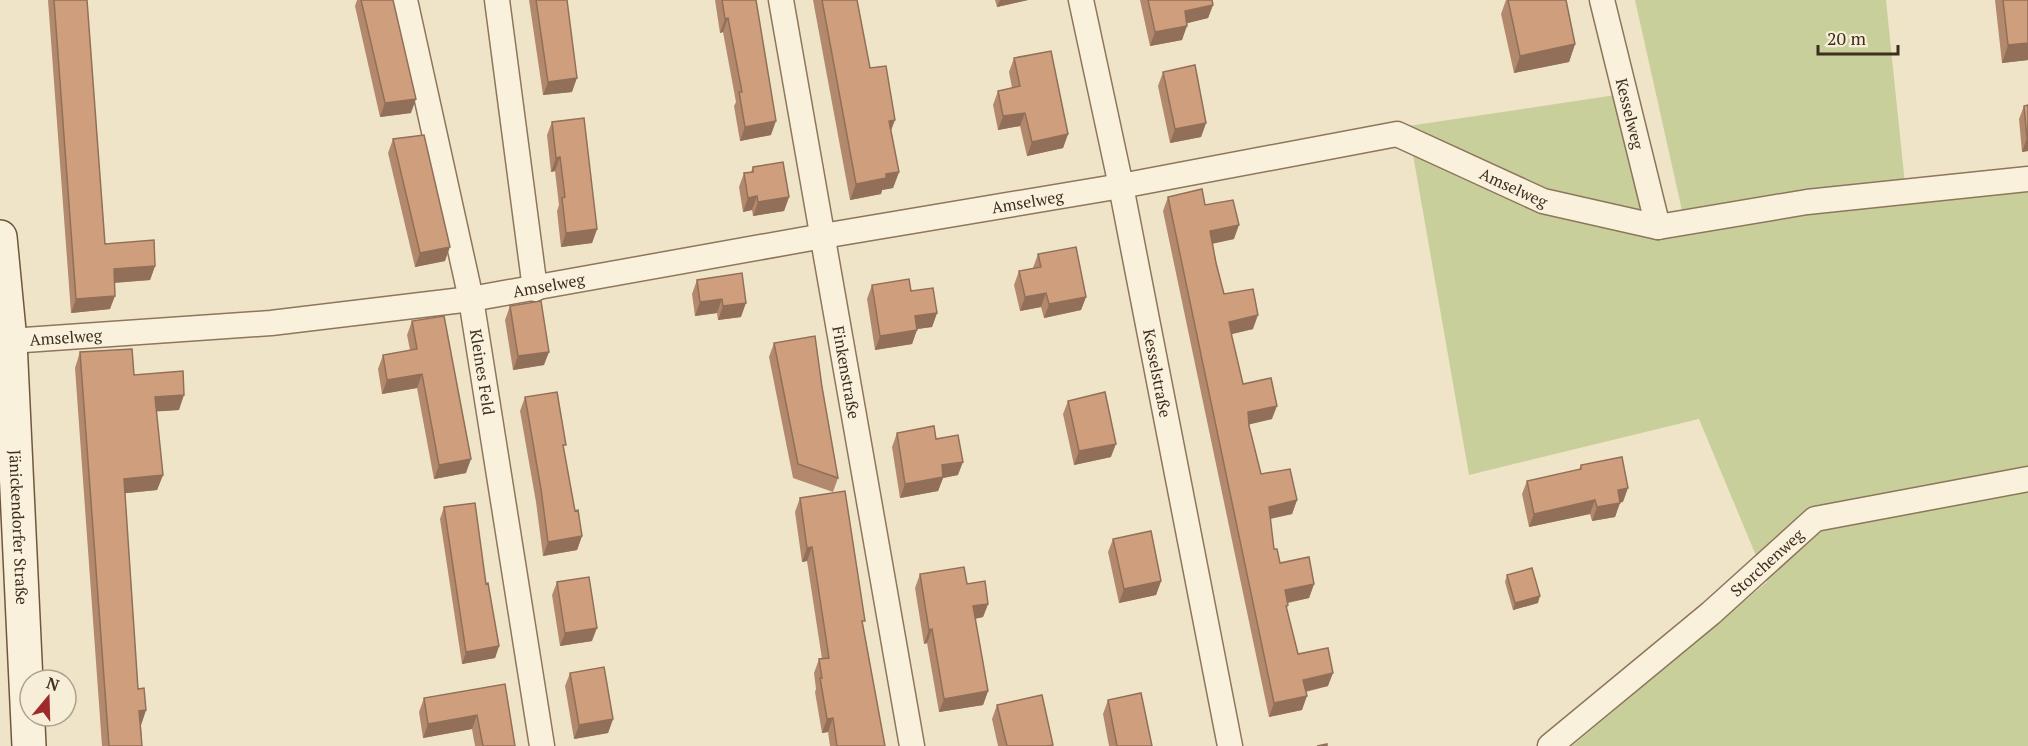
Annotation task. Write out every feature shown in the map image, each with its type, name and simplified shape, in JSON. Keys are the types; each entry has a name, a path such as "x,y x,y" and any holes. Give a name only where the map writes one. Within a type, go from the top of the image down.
{"main road":[{"name":"Jänickendorfer Straße","path":"0,237 10,341 29,746"}],"street":[{"name":"Kleines Feld","path":"405,0 471,299 542,746"},
{"path":"497,0 535,289"},
{"name":"Finkenstraße","path":"781,0 912,746"},
{"name":"Kesselstraße","path":"1081,0 1121,186 1230,746"},
{"name":"Kesselweg","path":"1602,0 1658,227"},
{"name":"Amselweg","path":"10,341 271,323 471,299 1121,186 1397,134 1543,201 1658,227 1807,202 2028,179"},
{"name":"Storchenweg","path":"1550,746 1711,613 1815,519 2028,479"}],"green space":[{"path":"1635,0 1886,0 1906,194 2028,182 2028,746 1572,746 1767,582 1699,419 1469,475 1408,126 1629,93 1667,217 1683,215"}],"building":[{"path":"54,0 87,0 105,244 154,240 155,266 114,269 115,296 76,299"},
{"path":"361,0 393,0 416,99 385,103"},
{"path":"536,0 567,0 577,78 548,82"},
{"path":"722,0 756,0 776,121 745,127 739,92 742,92 728,18 725,19"},
{"path":"822,0 857,0 870,68 886,66 895,120 889,121 899,172 886,174 886,178 856,184"},
{"path":"1148,0 1212,0 1213,5 1185,11 1187,26 1155,32"},
{"path":"1508,0 1566,0 1575,44 1520,56"},
{"path":"2003,0 2028,0 2028,43 2008,45"},
{"path":"1051,51 1068,134 1032,142 1025,113 1003,116 998,91 1020,86 1014,58"},
{"path":"1195,65 1206,123 1175,129 1163,72"},
{"path":"2028,105 2028,138 2027,138 2024,106"},
{"path":"584,118 597,229 566,233 562,198 565,197 560,157 556,158 552,122"},
{"path":"424,135 450,247 420,253 393,139"},
{"path":"783,162 789,197 758,202 757,196 748,198 744,173 753,172 753,167"},
{"path":"1202,189 1205,205 1233,200 1239,225 1210,231 1224,294 1253,289 1258,315 1229,322 1243,384 1271,378 1277,406 1248,412 1249,426 1261,474 1290,469 1297,500 1269,507 1274,549 1277,549 1280,563 1309,557 1314,584 1285,590 1288,605 1286,606 1298,654 1328,648 1333,673 1303,680 1307,696 1274,703 1168,197"},
{"path":"1076,247 1086,297 1049,304 1046,293 1025,297 1019,271 1041,267 1038,254"},
{"path":"742,273 746,303 723,306 722,299 700,302 697,280"},
{"path":"909,279 911,291 933,288 937,313 915,316 917,330 880,336 872,285"},
{"path":"541,301 549,352 518,356 510,306"},
{"path":"444,316 471,459 439,465 422,374 387,380 383,355 417,349 412,321"},
{"path":"815,336 838,478 798,464 774,343"},
{"path":"132,349 134,375 183,371 184,395 155,397 163,475 124,479 138,689 144,688 146,710 139,711 142,746 109,746 80,352"},
{"path":"557,392 566,445 563,445 582,536 548,542 525,397"},
{"path":"1105,392 1116,444 1079,451 1068,401"},
{"path":"934,426 936,439 958,435 963,462 942,465 943,477 905,484 897,433"},
{"path":"1622,457 1628,488 1618,490 1620,503 1597,507 1595,500 1534,514 1527,481 1581,469 1581,465"},
{"path":"845,491 865,621 862,621 885,746 837,746 833,718 827,719 820,678 822,678 819,659 829,658 812,547 807,548 800,498"},
{"path":"475,503 486,584 488,583 499,646 466,652 444,507"},
{"path":"1151,531 1161,581 1124,589 1113,539"},
{"path":"964,567 967,584 985,581 988,604 973,606 988,691 944,699 920,574"},
{"path":"1532,568 1540,596 1515,603 1507,575"},
{"path":"589,577 597,628 565,633 557,582"},
{"path":"604,667 613,719 579,725 570,673"},
{"path":"505,684 515,746 483,746 477,715 428,724 424,698"},
{"path":"1141,693 1152,746 1117,746 1108,700"},
{"path":"1042,695 1053,745 1007,746 997,705"}]}
